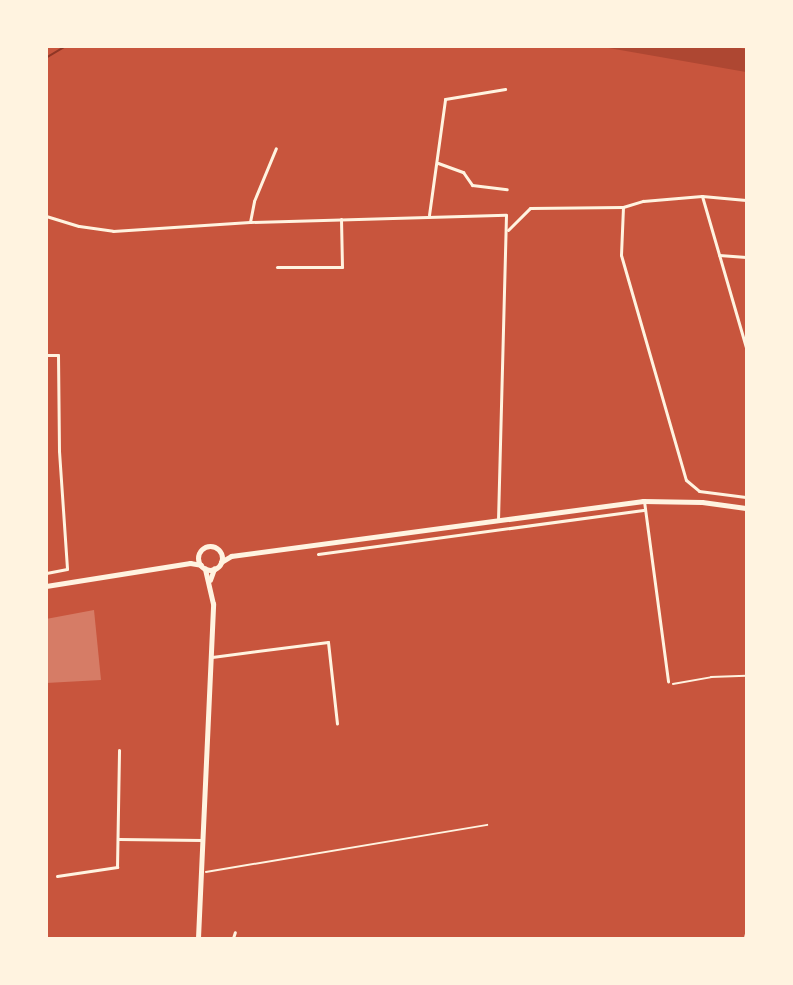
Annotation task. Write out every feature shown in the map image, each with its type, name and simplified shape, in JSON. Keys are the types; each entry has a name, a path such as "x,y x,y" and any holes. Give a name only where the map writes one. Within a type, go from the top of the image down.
{"main road":[{"path":"210,580 214,569 231,556 317,546 498,518 643,501 702,502 747,508"},
{"path":"190,563 210,547 231,556"},
{"path":"220,551 221,562"},
{"path":"198,939 213,604 210,580 199,555"},
{"path":"46,586 190,563 214,569"}],"street":[{"path":"429,215 438,163 445,99 505,89"},
{"path":"250,222 254,201 276,148"},
{"path":"438,163 463,172 472,185 507,189"},
{"path":"507,232 530,208 623,207 643,201 702,196 747,200"},
{"path":"702,196 747,347"},
{"path":"623,207 621,255 686,480 699,491 747,496"},
{"path":"46,216 79,226 113,231 250,222 429,215 506,215 498,518"},
{"path":"277,267 342,267 341,219"},
{"path":"719,255 747,257"},
{"path":"46,355 58,355 59,451 67,570 46,573"},
{"path":"643,501 668,681"},
{"path":"318,554 645,510"},
{"path":"212,657 328,642 337,724"},
{"path":"57,876 116,869 119,750"},
{"path":"118,839 204,840"},
{"path":"233,939 235,932"}],"path":[{"path":"668,681 671,684 711,677 747,676"},
{"path":"202,872 487,825"},
{"path":"745,939 747,934"}],"shaded area":[{"path":"728,46 746,49 746,72 603,47"}],"building":[{"path":"94,610 101,680 46,683 46,619"}],"waterway":[{"path":"46,58 66,46"}]}
